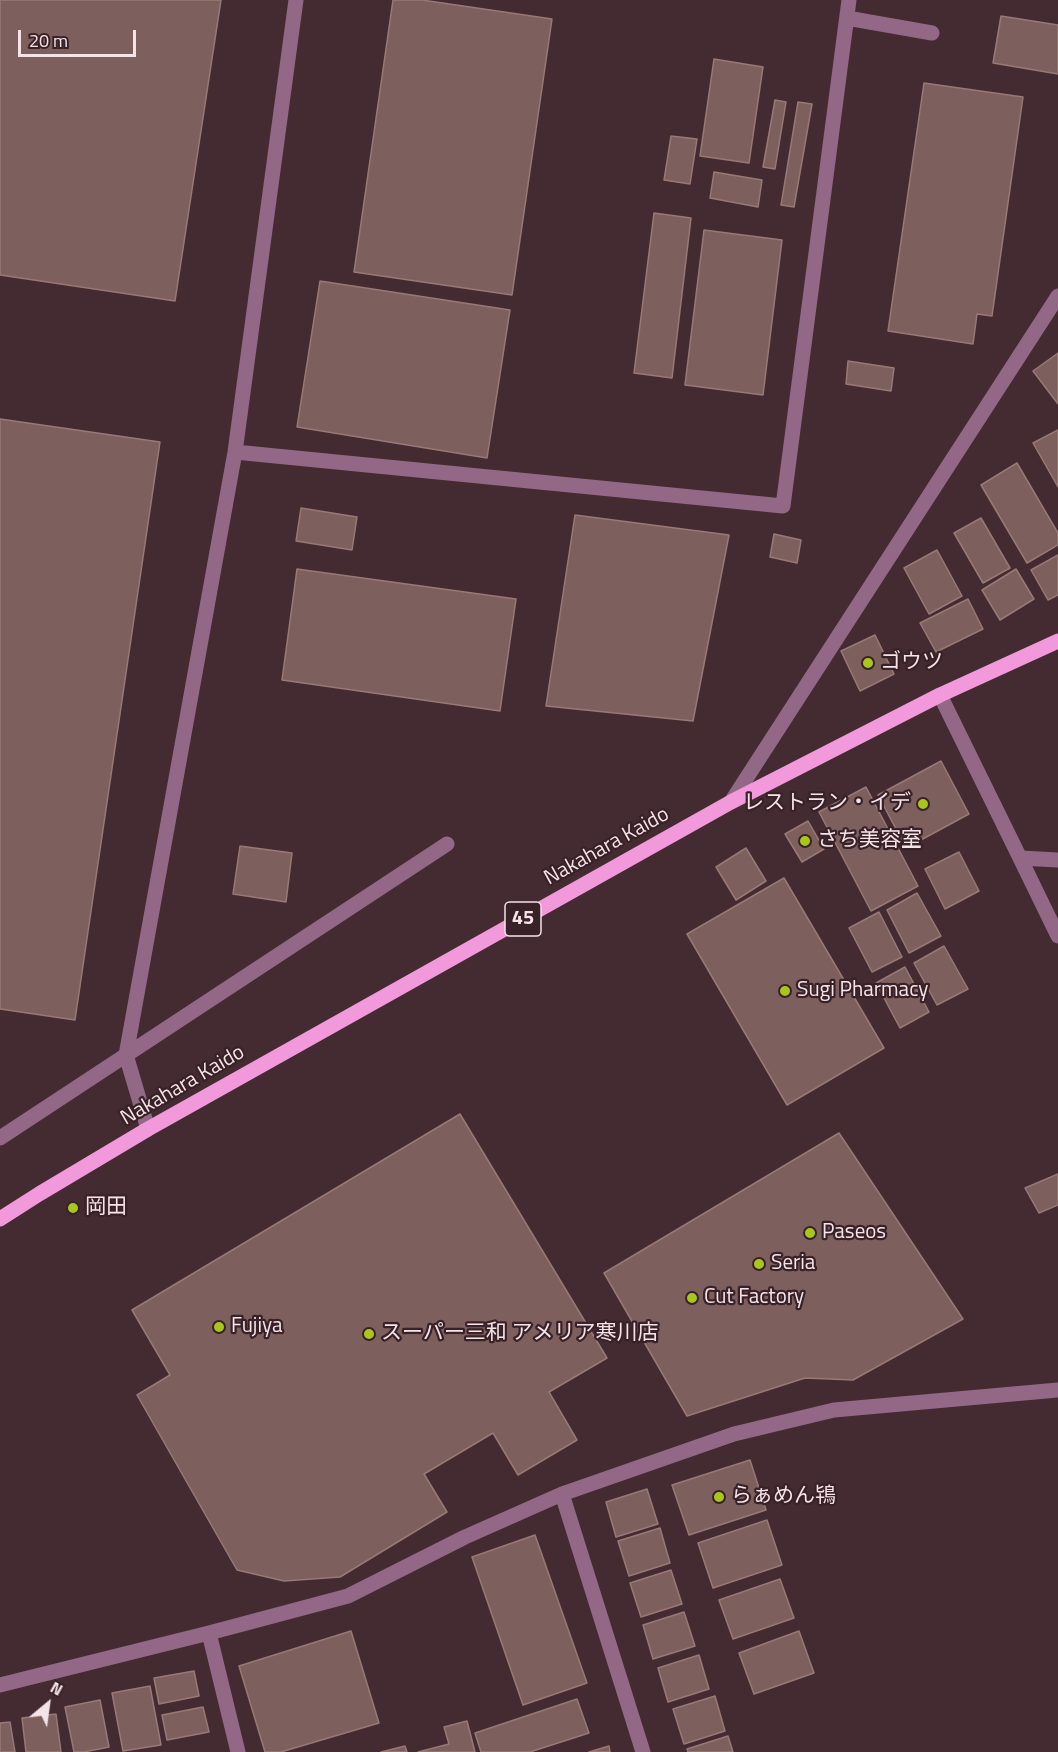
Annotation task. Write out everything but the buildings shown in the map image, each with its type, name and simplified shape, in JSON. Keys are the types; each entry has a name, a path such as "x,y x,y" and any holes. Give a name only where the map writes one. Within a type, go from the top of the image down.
{"main road":[{"name":"Nakahara Kaido","path":"0,1219 148,1129 731,801 940,695 1058,641"}],"street":[{"path":"148,1129 126,1055 235,452 296,0"},
{"path":"235,452 783,506 849,0"},
{"path":"847,18 932,33"},
{"path":"731,801 1058,296"},
{"path":"940,695 1058,936"},
{"path":"0,1138 447,844"},
{"path":"1020,858 1058,860"},
{"path":"0,1685 348,1596 465,1537 562,1494 734,1434 834,1410 1058,1390"},
{"path":"562,1494 643,1752"},
{"path":"209,1633 238,1752"}],"place":[{"name":"ゴウツ","path":"868,663"},
{"name":"レストラン・イデ","path":"923,804"},
{"name":"さち美容室","path":"805,841"},
{"name":"Sugi Pharmacy","path":"785,991"},
{"name":"岡田","path":"73,1208"},
{"name":"Paseos","path":"810,1233"},
{"name":"Seria","path":"759,1264"},
{"name":"Cut Factory","path":"692,1298"},
{"name":"Fujiya","path":"219,1327"},
{"name":"スーパー三和 アメリア寒川店","path":"369,1334"},
{"name":"らぁめん鴇","path":"719,1497"}]}
